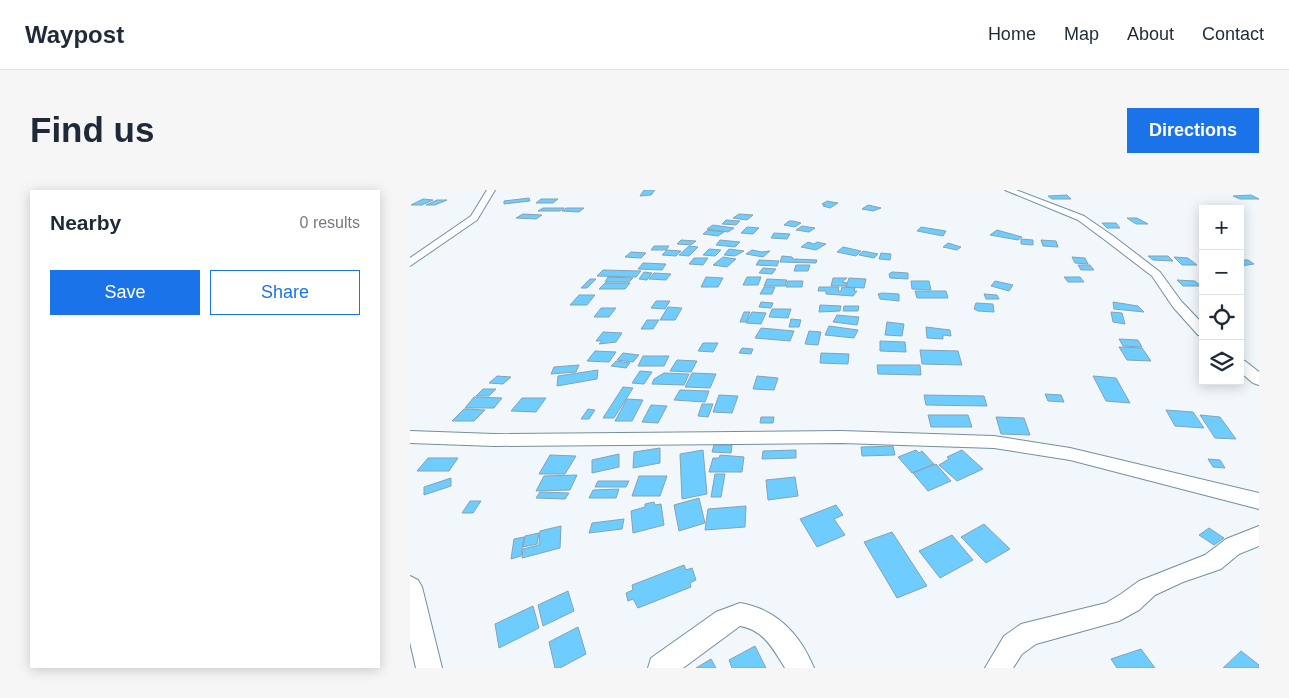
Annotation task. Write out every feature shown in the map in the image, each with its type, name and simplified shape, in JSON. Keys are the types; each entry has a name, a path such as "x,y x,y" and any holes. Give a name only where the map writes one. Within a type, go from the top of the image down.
{"street":[{"path":"410,263 474,218 490,190"},
{"path":"1009,190 1080,218 1109,238 1156,274 1173,298 1199,327"},
{"path":"1244,367 1259,380"},
{"path":"410,437 494,440 841,438 994,442 1070,454 1259,501"},
{"path":"998,668 1013,644 1030,633 1110,613 1130,602 1147,588 1175,575 1213,562 1234,545 1244,544 1259,535"},
{"path":"410,587 429,668"},
{"path":"660,668 725,620 740,614 756,617 773,628 801,668"}],"building":[{"path":"644,190 655,190 651,195 640,196"},
{"path":"1067,195 1071,199 1052,199 1048,196"},
{"path":"1251,195 1259,199 1240,199 1233,196"},
{"path":"529,198 530,201 504,204 504,201"},
{"path":"423,199 433,200 422,205 411,205"},
{"path":"541,199 558,199 553,203 536,203"},
{"path":"437,200 447,200 435,205 426,205"},
{"path":"827,201 838,203 830,208 823,206 825,205 822,204"},
{"path":"868,205 881,208 873,211 862,209"},
{"path":"543,208 564,208 560,211 538,211"},
{"path":"566,208 584,208 579,212 562,211"},
{"path":"523,214 542,215 536,219 516,218"},
{"path":"739,214 753,215 747,220 733,218"},
{"path":"1127,218 1137,218 1148,224 1136,224"},
{"path":"726,220 740,221 736,225 722,224"},
{"path":"789,221 801,223 795,227 784,225"},
{"path":"1102,223 1116,223 1120,228 1107,228"},
{"path":"713,225 734,228 728,232 707,229"},
{"path":"802,226 815,228 809,232 796,230"},
{"path":"747,227 759,228 753,234 741,233"},
{"path":"921,227 946,231 943,236 917,231"},
{"path":"708,230 724,232 718,236 703,234"},
{"path":"997,230 1022,237 1018,240 990,235"},
{"path":"774,233 790,234 787,239 771,238"},
{"path":"1021,239 1033,240 1033,245 1021,244"},
{"path":"681,240 696,241 691,245 677,244"},
{"path":"720,240 740,242 735,247 716,245"},
{"path":"1041,240 1056,241 1058,247 1043,246"},
{"path":"808,242 826,244 816,250 801,247"},
{"path":"948,243 961,247 957,250 943,247"},
{"path":"654,246 669,246 666,250 651,250"},
{"path":"689,246 698,247 689,256 679,255"},
{"path":"843,247 861,251 856,256 837,252"},
{"path":"709,249 721,250 715,256 703,255"},
{"path":"729,249 744,251 735,256 724,255"},
{"path":"667,250 681,251 676,256 662,255"},
{"path":"752,250 770,251 763,257 746,254"},
{"path":"863,251 878,254 874,258 859,255"},
{"path":"631,252 646,253 641,258 625,257"},
{"path":"881,253 891,254 890,260 879,259"},
{"path":"782,256 792,257 793,259 817,260 816,263 780,262"},
{"path":"1148,256 1168,256 1173,261 1153,260"},
{"path":"723,257 736,259 727,267 713,265"},
{"path":"1072,257 1085,258 1088,264 1075,263"},
{"path":"1174,257 1188,258 1197,265 1182,265"},
{"path":"694,258 708,258 703,265 689,264"},
{"path":"759,260 779,261 777,266 756,265"},
{"path":"1244,260 1248,260 1254,264 1244,266"},
{"path":"643,263 666,264 662,270 638,269"},
{"path":"796,265 810,265 808,271 794,271"},
{"path":"1078,265 1090,265 1094,270 1081,270"},
{"path":"763,268 776,269 772,274 759,273"},
{"path":"603,270 641,271 636,277 597,276"},
{"path":"644,272 652,273 647,280 639,279"},
{"path":"892,272 908,273 908,279 890,278 889,274"},
{"path":"654,273 671,274 666,280 649,279"},
{"path":"608,277 633,278 629,282 605,282"},
{"path":"706,277 723,278 718,287 701,287"},
{"path":"747,277 761,277 758,285 743,285"},
{"path":"1064,277 1080,277 1084,282 1068,282"},
{"path":"833,278 847,278 842,282 847,283 846,286 831,286"},
{"path":"849,278 866,279 864,288 846,287"},
{"path":"590,279 596,279 587,288 581,288"},
{"path":"767,279 787,280 785,286 764,286"},
{"path":"1177,280 1195,281 1199,284 1199,286 1183,286"},
{"path":"788,281 803,281 802,287 786,287"},
{"path":"911,281 929,281 931,290 912,289"},
{"path":"995,281 1013,285 1009,291 991,286"},
{"path":"605,283 630,283 625,289 599,289"},
{"path":"764,287 775,287 772,294 760,294"},
{"path":"819,287 839,287 838,291 841,291 842,287 855,288 854,291 857,291 853,296 826,294 826,291 818,291"},
{"path":"915,291 946,291 948,298 917,298"},
{"path":"878,294 899,294 899,301 880,299"},
{"path":"984,294 997,295 999,299 986,299"},
{"path":"579,295 595,295 587,305 570,305"},
{"path":"656,301 670,301 665,309 651,308"},
{"path":"761,302 773,303 771,308 759,307"},
{"path":"1113,302 1138,306 1144,312 1114,309"},
{"path":"976,303 993,304 994,312 974,309"},
{"path":"820,305 841,306 840,311 819,312"},
{"path":"844,306 859,306 858,311 843,311"},
{"path":"668,307 682,308 675,320 660,320"},
{"path":"601,308 616,308 609,317 594,317"},
{"path":"772,309 791,309 788,318 769,317"},
{"path":"744,312 750,312 746,322 740,322"},
{"path":"752,312 766,313 761,324 746,323"},
{"path":"1111,312 1122,313 1125,324 1113,322"},
{"path":"837,315 859,317 857,325 833,322"},
{"path":"791,319 801,320 799,327 789,327"},
{"path":"647,320 659,320 653,329 641,329"},
{"path":"887,322 904,324 902,336 885,335"},
{"path":"829,326 858,330 854,338 825,335"},
{"path":"926,327 950,330 951,336 943,335 943,339 927,338"},
{"path":"761,328 794,331 790,341 755,338"},
{"path":"809,331 821,332 818,345 805,344"},
{"path":"603,332 622,333 616,342 599,344 602,341 596,341"},
{"path":"1119,339 1138,340 1142,347 1123,346"},
{"path":"880,341 905,342 906,352 880,351"},
{"path":"703,343 718,343 713,352 698,351"},
{"path":"1119,347 1142,348 1151,361 1127,360"},
{"path":"742,348 753,349 751,354 739,353"},
{"path":"920,350 958,351 962,365 922,364"},
{"path":"595,351 616,352 609,362 587,361"},
{"path":"623,353 639,355 633,362 617,360"},
{"path":"821,353 849,354 848,364 820,363"},
{"path":"643,356 669,356 664,366 638,366"},
{"path":"677,360 697,361 691,372 670,371"},
{"path":"616,361 630,363 626,368 611,366"},
{"path":"579,365 576,372 551,374 554,367"},
{"path":"877,365 920,365 921,375 878,374"},
{"path":"598,370 597,379 557,386 558,376"},
{"path":"640,371 652,372 644,384 632,383"},
{"path":"664,373 689,374 684,385 652,384 654,379"},
{"path":"692,373 716,374 710,388 685,387"},
{"path":"497,376 511,377 503,384 489,383"},
{"path":"757,376 778,378 774,390 753,389"},
{"path":"1093,376 1116,378 1130,403 1106,401"},
{"path":"623,387 633,388 614,418 603,418"},
{"path":"483,389 496,389 489,396 476,396"},
{"path":"680,390 709,391 705,402 674,400"},
{"path":"1045,394 1061,395 1064,402 1048,401"},
{"path":"719,395 738,396 732,413 713,412"},
{"path":"924,395 984,396 987,406 926,405"},
{"path":"474,397 502,398 494,408 465,408"},
{"path":"522,398 546,398 536,412 511,411"},
{"path":"627,399 643,400 632,421 615,421"},
{"path":"702,404 713,404 708,417 698,416"},
{"path":"651,405 667,406 658,423 642,422"},
{"path":"464,409 485,410 474,421 452,421"},
{"path":"588,409 595,410 589,419 581,419"},
{"path":"1166,410 1193,412 1204,428 1175,426"},
{"path":"928,415 968,415 972,427 931,427"},
{"path":"1200,415 1220,417 1236,439 1215,438"},
{"path":"761,417 774,417 773,423 760,423"},
{"path":"996,417 1024,418 1030,435 1001,434"},
{"path":"714,445 732,445 731,453 712,452"},
{"path":"893,446 895,455 862,456 861,447"},
{"path":"660,448 660,463 633,468 634,452"},
{"path":"703,450 707,494 682,499 680,454"},
{"path":"796,450 796,458 762,459 763,451"},
{"path":"916,450 919,453 922,451 934,464 912,473 898,457"},
{"path":"962,450 983,469 957,481 939,465 949,459 947,457"},
{"path":"619,454 619,467 592,473 592,460"},
{"path":"550,455 576,456 565,474 539,474"},
{"path":"720,455 744,457 742,472 709,472 713,458 719,458"},
{"path":"428,458 458,458 449,471 417,471"},
{"path":"1208,459 1220,460 1225,468 1213,467"},
{"path":"936,464 951,481 928,491 913,473"},
{"path":"715,474 725,474 721,497 711,497"},
{"path":"577,475 570,490 536,491 544,476"},
{"path":"639,476 667,476 660,496 632,496"},
{"path":"795,477 798,496 768,500 766,480"},
{"path":"451,478 451,486 424,495 424,487"},
{"path":"598,481 629,481 626,487 595,487"},
{"path":"619,489 616,498 589,498 593,490"},
{"path":"540,492 569,493 565,499 536,498"},
{"path":"699,498 705,523 679,531 674,505"},
{"path":"470,501 481,501 473,513 462,513"},
{"path":"654,502 655,505 661,504 664,525 633,533 631,511"},
{"path":"836,505 843,515 834,519 845,535 817,547 800,519"},
{"path":"746,506 745,527 705,530 708,509"},
{"path":"624,519 622,529 589,533 592,523"},
{"path":"984,524 1010,549 986,563 961,537"},
{"path":"561,526 560,548 522,558 523,549 539,545 540,531"},
{"path":"1209,528 1224,538 1214,545 1199,535"},
{"path":"892,532 927,586 897,598 864,542"},
{"path":"539,533 537,544 523,547 525,536"},
{"path":"952,535 973,560 940,578 919,551"},
{"path":"524,537 521,556 511,559 514,539"},
{"path":"684,565 686,570 692,568 696,580 690,583 691,587 638,608 633,599 628,601 626,593 633,590 632,585"},
{"path":"568,591 574,611 543,626 538,605"},
{"path":"533,606 539,628 499,648 495,624"},
{"path":"578,627 586,654 560,668 555,668 549,642"},
{"path":"755,646 766,668 732,668 729,660"},
{"path":"1141,649 1155,668 1117,668 1111,659"},
{"path":"1241,651 1259,665 1259,668 1223,668"},
{"path":"711,659 716,668 696,668"}]}
